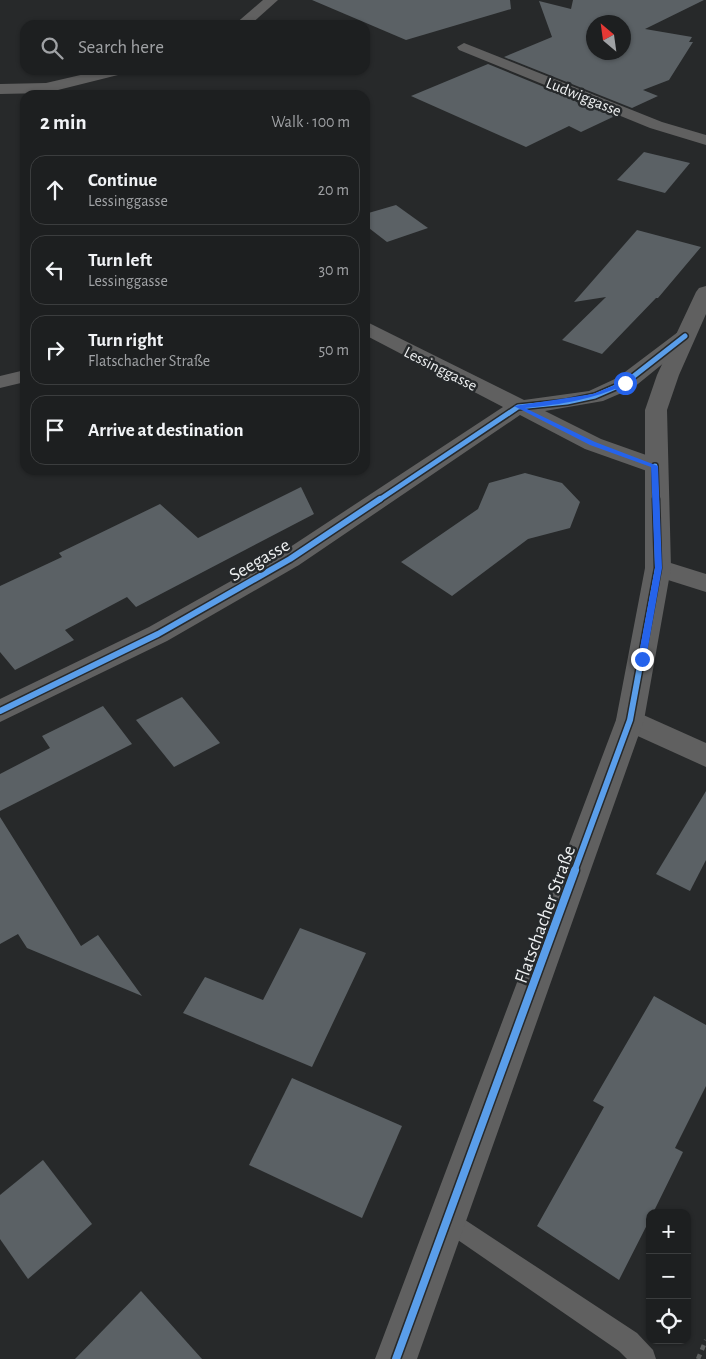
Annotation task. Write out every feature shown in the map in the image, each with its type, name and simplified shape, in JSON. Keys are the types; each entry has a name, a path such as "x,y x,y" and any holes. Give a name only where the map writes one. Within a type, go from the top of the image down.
{"street":[{"path":"247,20 271,0"},
{"name":"Ludwiggasse","path":"464,47 656,125 706,140"},
{"path":"56,90 105,75"},
{"path":"0,89 20,90"},
{"name":"Flatschacher Straße","path":"396,1359 630,720 658,568 655,466 656,410 668,374 706,292"},
{"name":"Lessinggasse","path":"370,330 593,444 655,466"},
{"path":"518,406 567,402 595,396 625,383 685,336"},
{"path":"0,382 20,377"},
{"name":"Seegasse","path":"0,711 158,634 290,559 518,406"},
{"path":"658,568 706,583"},
{"path":"630,720 706,756"}],"lane":[{"path":"447,1219 628,1342 644,1359"}],"path":[{"path":"698,1359 706,1340"}],"building":[{"path":"312,0 510,0 511,9 406,40 370,25 370,20 359,20"},
{"path":"573,0 704,0 645,29 692,37 689,42 693,42 669,80 643,90 658,96 632,108 504,57 552,37 539,1 571,9"},
{"path":"488,64 615,116 581,132 569,126 526,147 411,96"},
{"path":"644,152 690,163 665,193 617,180"},
{"path":"396,205 428,228 387,242 370,229 370,213"},
{"path":"637,230 701,247 658,298 602,354 562,340 606,297 574,302"},
{"path":"525,473 562,483 580,502 570,528 528,539 452,596 401,562 478,509 489,483"},
{"path":"301,487 314,514 136,607 127,597 65,630 74,640 15,670 0,652 0,586 62,557 59,553 160,504 198,538"},
{"path":"182,697 220,743 174,767 136,720"},
{"path":"103,706 132,744 0,811 0,774 50,748 42,736"},
{"path":"706,791 706,860 690,891 656,874"},
{"path":"0,817 81,946 98,935 142,996 27,948 18,934 0,944"},
{"path":"300,928 366,953 312,1067 183,1013 205,977 263,1000"},
{"path":"654,996 706,1025 706,1086 675,1148 683,1152 655,1209 646,1209 646,1227 619,1280 537,1226 604,1107 593,1101"},
{"path":"292,1078 402,1126 362,1218 249,1165"},
{"path":"43,1160 92,1224 28,1279 0,1239 0,1195"},
{"path":"141,1291 202,1359 75,1359"}],"cycle path":[{"path":"0,711 158,634 290,559 518,407 567,402 595,396 625,383 685,336"},
{"path":"396,1359 630,720 658,568 655,466"}],"route":[{"path":"625,383 595,396 567,402 518,406 593,444 655,466 658,568 642,659"}]}
